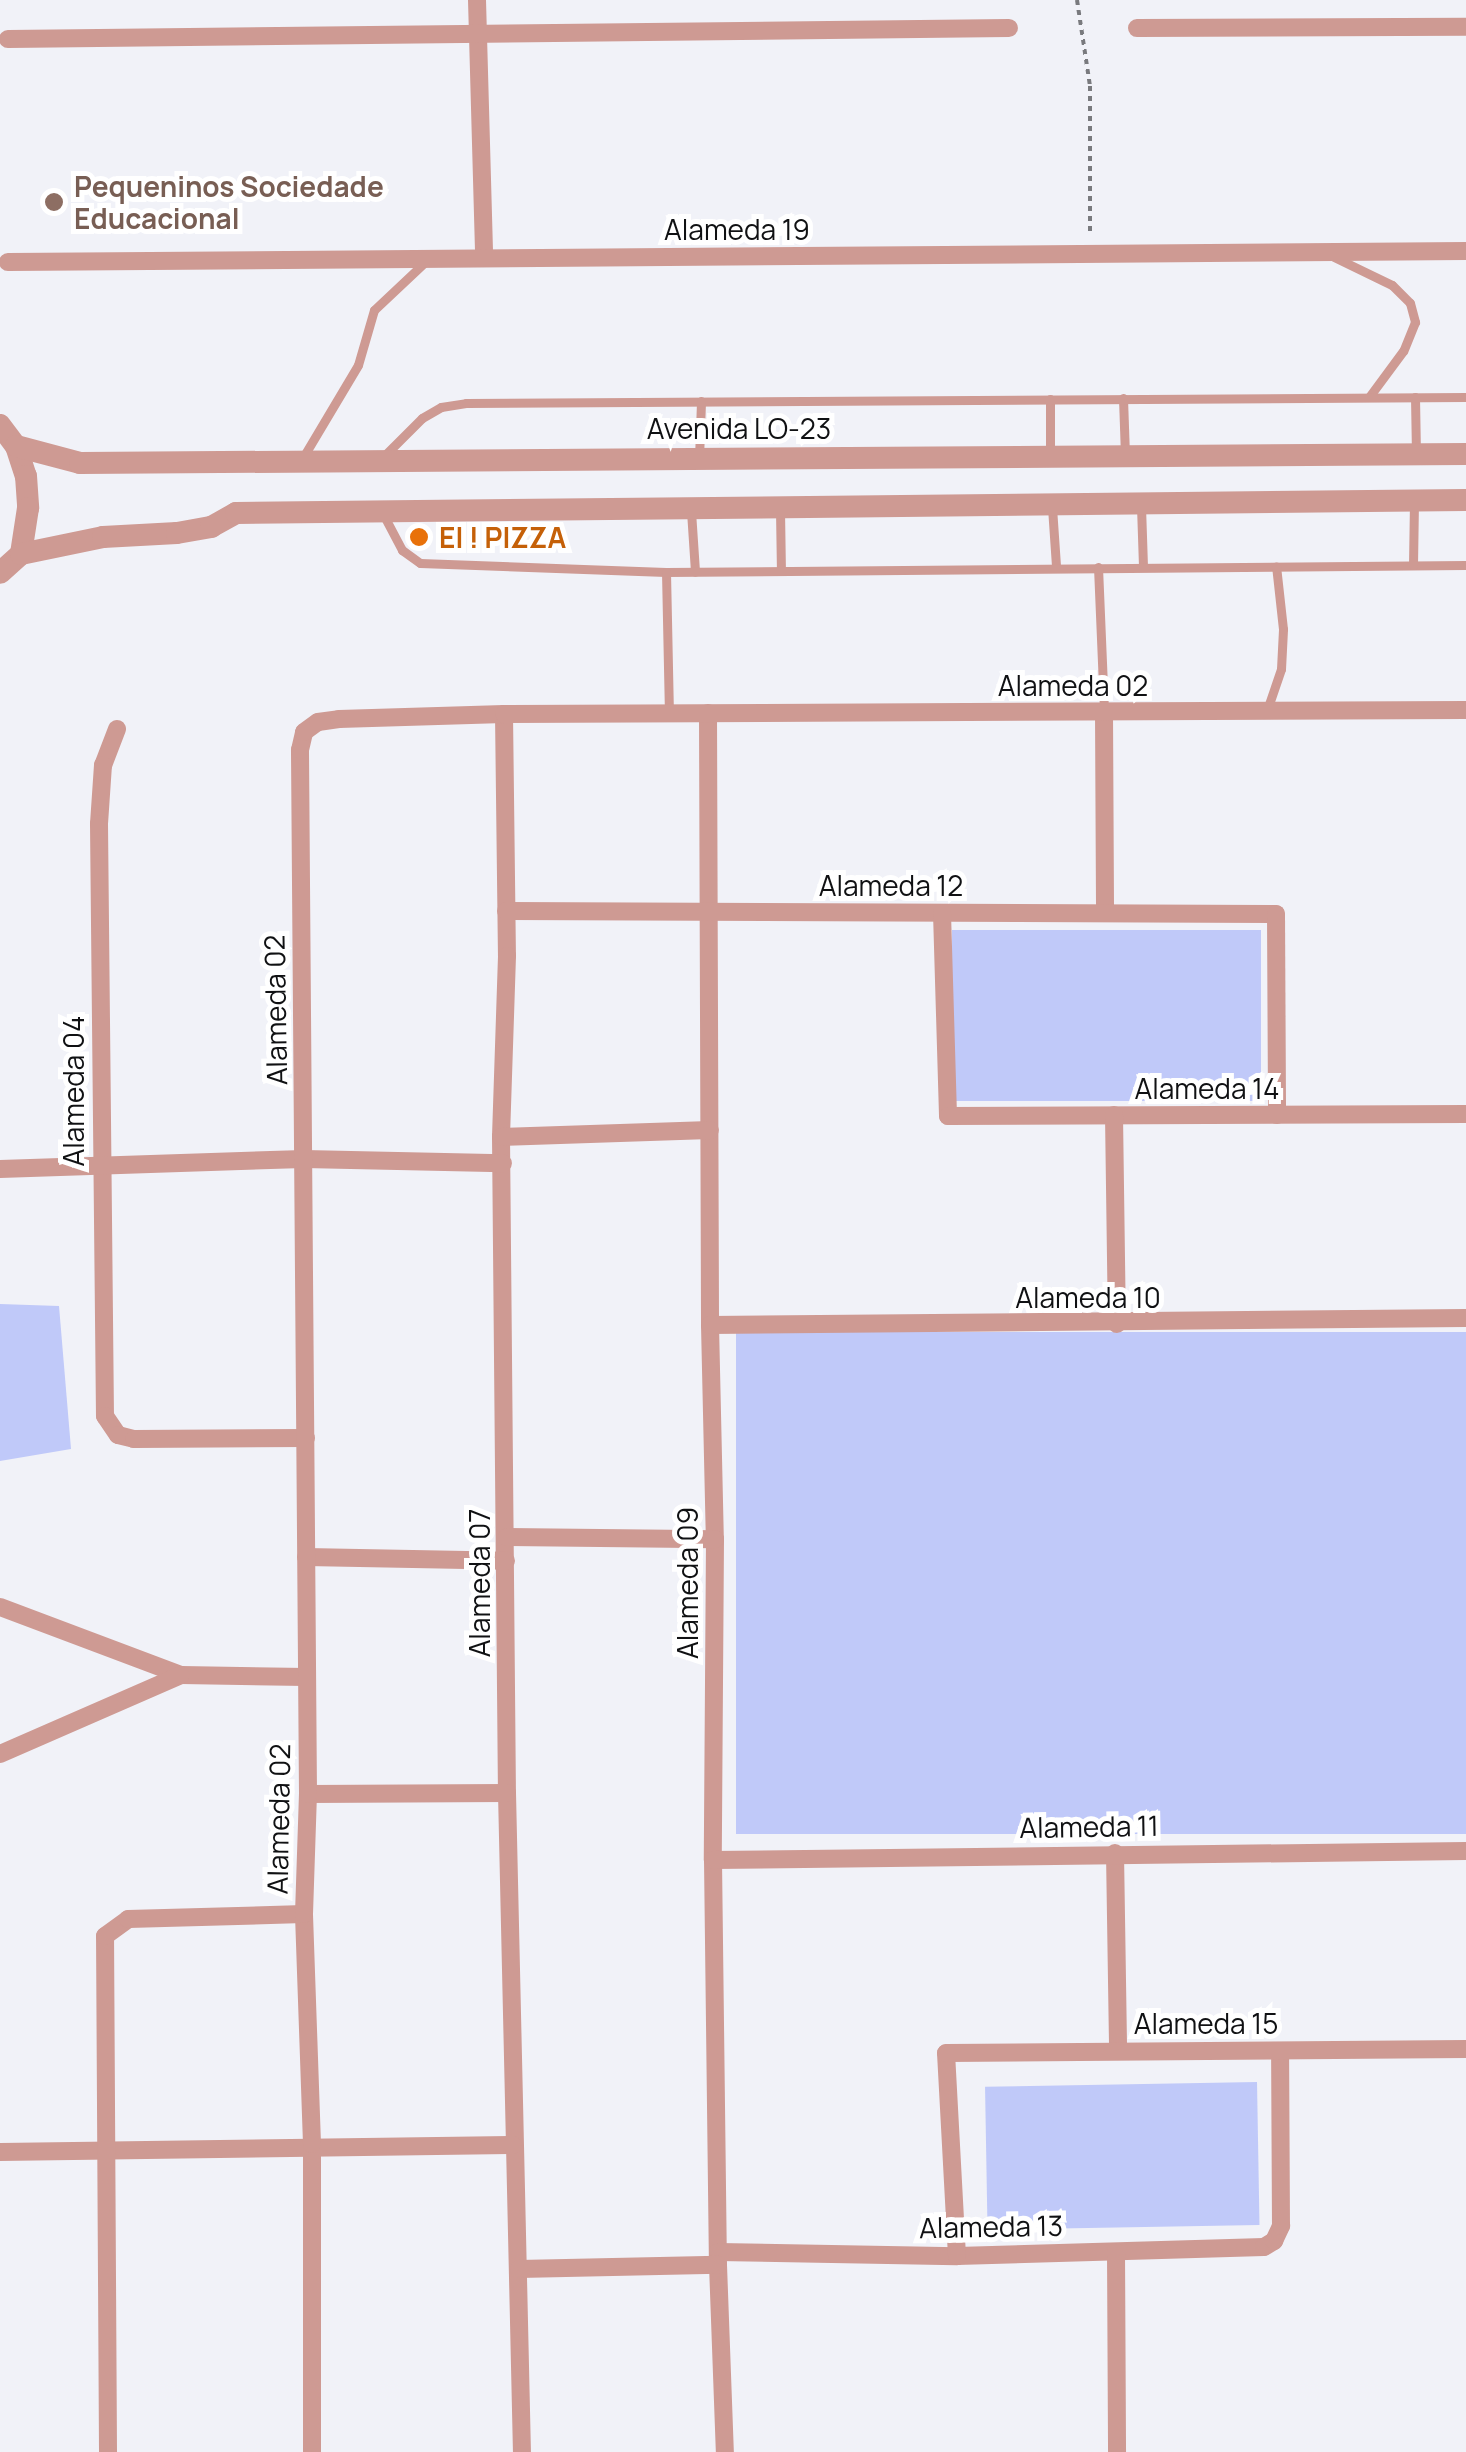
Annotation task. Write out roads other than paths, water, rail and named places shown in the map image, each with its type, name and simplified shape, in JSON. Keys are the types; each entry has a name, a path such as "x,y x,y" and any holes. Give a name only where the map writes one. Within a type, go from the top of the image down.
{"street":[{"path":"478,0 484,258"},
{"path":"8,40 1008,28"},
{"path":"1137,28 1466,28"},
{"name":"Alameda 19","path":"8,262 1466,251"},
{"path":"0,425 16,446 26,476 28,508 21,554"},
{"name":"Avenida LO-23","path":"16,446 80,463 1466,454"},
{"path":"0,573 21,554 104,537 178,533 210,526 236,514 1466,500"},
{"name":"Alameda 02","path":"312,2452 312,2144 304,1914 308,1794 300,750 304,732 318,722 339,719 504,714 1466,710"},
{"path":"1104,713 1105,914"},
{"name":"Alameda 07","path":"504,714 502,1137 508,1793 522,2452"},
{"name":"Alameda 09","path":"708,714 710,1326 715,1539 713,1860 718,2258 725,2452"},
{"name":"Alameda 04","path":"117,729 104,765 98,824 102,1398 109,1428 134,1439 306,1438"},
{"name":"Alameda 12","path":"506,904 711,912 1276,914 1277,1115"},
{"name":"Alameda 14","path":"942,913 948,1116 1466,1114"},
{"path":"1114,1115 1116,1324"},
{"path":"502,1137 710,1130"},
{"path":"0,1168 304,1159 503,1163"},
{"name":"Alameda 10","path":"710,1326 1466,1318"},
{"path":"508,1537 715,1539"},
{"path":"306,1557 506,1561"},
{"path":"0,1606 181,1675 306,1677"},
{"path":"0,1754 181,1675"},
{"path":"308,1794 508,1793"},
{"name":"Alameda 11","path":"713,1860 1466,1850"},
{"path":"1115,1852 1118,2050"},
{"path":"108,2452 105,1936 128,1919 304,1914"},
{"name":"Alameda 15","path":"957,2256 946,2053 1466,2049"},
{"name":"Alameda 13","path":"519,2269 718,2258 1264,2247 1274,2240 1281,2226 1280,2052"},
{"path":"0,2152 312,2144 513,2145"},
{"path":"1116,2252 1117,2452"}],"lane":[{"path":"1322,252 1372,273 1410,303 1415,322 1412,336 1369,397"},
{"path":"301,461 358,365 374,310 429,258"},
{"path":"1415,396 1416,454"},
{"path":"379,461 422,418 441,407 1466,396"},
{"path":"1123,398 1125,456"},
{"path":"1050,399 1050,456"},
{"path":"699,458 701,402"},
{"path":"1413,565 1414,501"},
{"path":"1052,504 1056,566"},
{"path":"1141,504 1143,566"},
{"path":"691,508 695,572"},
{"path":"780,508 781,571"},
{"path":"382,512 402,550 420,564 666,572 1466,565"},
{"path":"1267,712 1281,670 1283,629 1276,566"},
{"path":"1098,567 1104,713"},
{"path":"666,572 669,714"}],"place":[{"name":"Pequeninos Sociedade Educacional","path":"54,202"},
{"name":"EI ! PIZZA","path":"419,537"}]}
